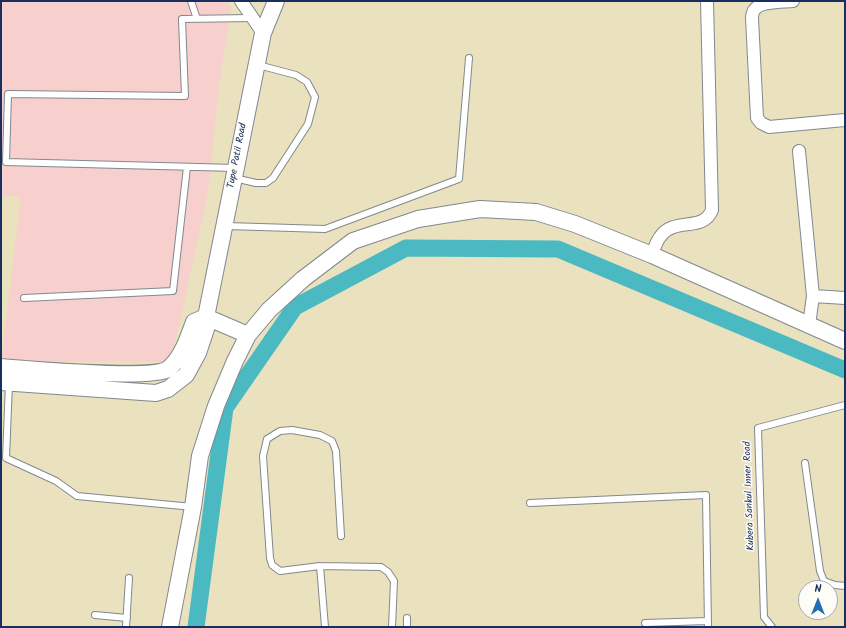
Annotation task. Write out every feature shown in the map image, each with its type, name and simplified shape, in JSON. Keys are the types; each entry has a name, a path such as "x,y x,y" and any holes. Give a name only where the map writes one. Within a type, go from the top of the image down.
{"street":[{"path":"240,1 262,33"},
{"name":"Tupe Patil Road","path":"6,375 100,381 156,393 168,389 186,375 198,353 206,328 206,317 262,33 276,1"},
{"path":"652,255 660,237 666,231 675,226 702,222 710,215 712,210 707,1"},
{"path":"793,1 762,4 755,9 753,14 757,118 761,123 769,126 845,120"},
{"path":"799,151 813,296 809,325"},
{"path":"170,627 200,456 211,421 235,361 248,336 269,310 303,279 353,241 418,219 480,209 536,212 575,224 652,255 845,340"},
{"path":"813,296 845,298"},
{"path":"177,382 167,370 184,348 194,322 206,317 248,336"},
{"name":"Tupe Patil Road","path":"100,381 153,374 167,370"}],"lane":[{"path":"191,1 197,19"},
{"path":"252,18 182,19 185,96 8,94 6,162 187,167 235,173 256,183 266,183 274,178 308,124 315,98 307,82 296,75 256,64"},
{"path":"224,226 325,229 459,179 469,58"},
{"path":"24,298 173,291 187,167"},
{"path":"6,375 6,458 56,481 77,496 192,507"},
{"name":"Kubera Sankul Inner Road","path":"772,627 764,617 758,428 845,405"},
{"path":"341,536 336,451 332,441 320,435 292,430 280,431 267,439 263,456 270,558 272,565 280,571 320,566 381,567 388,572 394,581 392,627"},
{"path":"805,463 820,571 824,581 835,585 845,586"},
{"path":"530,502 706,495 708,624 645,623"},
{"path":"320,566 325,627"},
{"path":"126,627 129,578"},
{"path":"95,615 127,618"},
{"path":"407,618 407,627"}],"shaded area":[{"path":"1,1 227,1 231,8 218,93 208,193 171,362 1,361 21,197 1,195"}],"waterway":[{"path":"196,627 225,408 295,307 406,248 558,249 845,370"}]}
